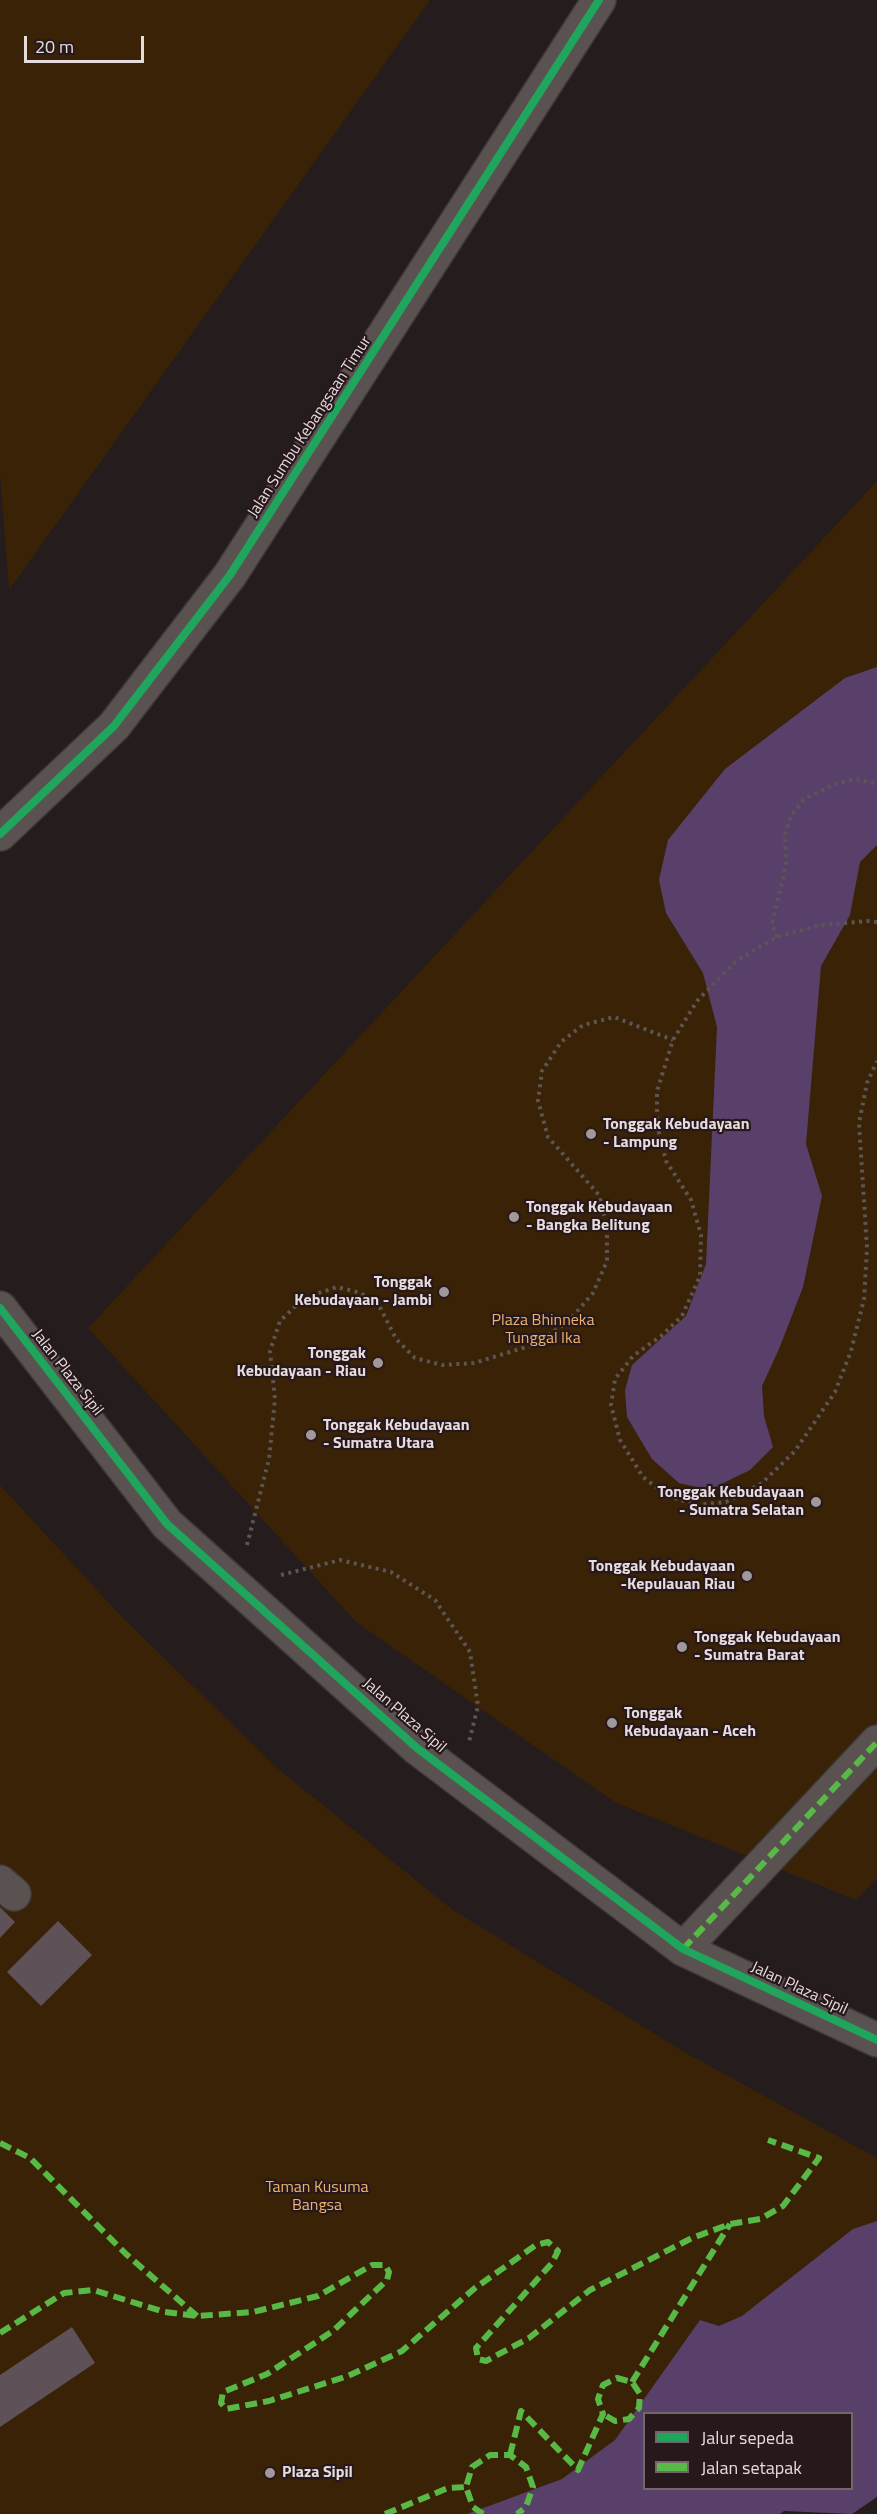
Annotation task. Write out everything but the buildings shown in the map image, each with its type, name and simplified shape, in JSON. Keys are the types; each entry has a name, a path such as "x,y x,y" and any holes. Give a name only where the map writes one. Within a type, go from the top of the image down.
{"street":[{"name":"Jalan Sumbu Kebangsaan Timur","path":"0,834 114,726 230,576 599,0"},
{"name":"Jalan Plaza Sipil","path":"0,1308 167,1524 417,1748 683,1949 877,2040"},
{"path":"683,1949 877,1742"}],"path":[{"path":"777,937 772,924 786,865 785,834 791,816 804,800 835,784 856,779 877,783"},
{"path":"877,922 821,925 777,937 736,961 697,1001 673,1040 657,1091 657,1125 666,1161 691,1200 701,1235 700,1276 682,1316 661,1336 633,1356 615,1379 611,1406 620,1440 643,1477 668,1496 697,1505 726,1502 762,1483 795,1451 835,1392 851,1351 864,1299 867,1248 859,1123 867,1083 877,1061"},
{"path":"459,1780 478,1706 470,1652 435,1600 391,1572 340,1560 236,1586 269,1459 275,1399 270,1351 280,1321 304,1298 338,1287 362,1293 381,1309 396,1339 415,1358 441,1365 474,1363 533,1345 568,1322 593,1293 607,1261 607,1227 599,1196 548,1137 538,1101 542,1071 561,1042 583,1025 614,1017 673,1040"}],"green space":[{"path":"0,0 430,0 9,590 0,475"},
{"name":"Plaza Bhinneka Tunggal Ika","path":"877,481 877,1878 856,1900 616,1803 356,1622 88,1328"},
{"name":"Taman Kusuma Bangsa","path":"0,1485 122,1617 277,1768 453,1910 688,2054 877,2158 877,2497 852,2514 784,2511 780,2514 0,2514"}],"shaded area":[{"path":"877,667 877,845 860,862 850,915 821,966 806,1144 822,1196 803,1287 762,1386 764,1416 773,1447 750,1470 709,1490 679,1483 652,1459 627,1417 625,1390 632,1365 686,1316 706,1264 717,1027 703,973 666,913 659,880 668,840 725,769 845,678"},
{"path":"877,2221 877,2497 852,2514 784,2511 780,2514 467,2514 562,2479 615,2440 700,2320 719,2326 742,2316 853,2229"}],"marked path":[{"path":"683,1949 877,1742"},
{"path":"0,2333 64,2293 93,2290 165,2312 197,2316 253,2312 318,2296 372,2265 385,2265 389,2272 387,2280 333,2331 267,2374 223,2392 221,2403 226,2409 269,2401 348,2376 402,2351 475,2288 536,2245 548,2242 558,2251 552,2263 476,2348 478,2359 486,2361 529,2338 590,2290 692,2238 730,2224 760,2219 783,2206 819,2158 768,2140"},
{"path":"0,2143 30,2158 126,2254 197,2316"},
{"path":"632,2382 730,2224"},
{"path":"510,2455 521,2411 578,2470 603,2414 598,2399 603,2385 617,2378 632,2382 640,2394 639,2408 629,2419 615,2421 603,2414"},
{"path":"483,2514 473,2507 466,2487 472,2467 490,2455 510,2455 526,2467 533,2487 526,2507 517,2514"},
{"path":"385,2514 448,2488 466,2487"}],"cycle path":[{"path":"0,834 114,726 230,575 599,0"},
{"path":"0,1308 167,1524 417,1748 683,1949 877,2040"}],"place":[{"name":"Tonggak Kebudayaan - Lampung","path":"591,1134"},
{"name":"Tonggak Kebudayaan - Bangka Belitung","path":"514,1217"},
{"name":"Tonggak Kebudayaan - Jambi","path":"444,1292"},
{"name":"Tonggak Kebudayaan - Riau","path":"378,1363"},
{"name":"Tonggak Kebudayaan - Sumatra Utara","path":"311,1435"},
{"name":"Tonggak Kebudayaan - Sumatra Selatan","path":"816,1502"},
{"name":"Tonggak Kebudayaan -Kepulauan Riau","path":"747,1576"},
{"name":"Tonggak Kebudayaan - Sumatra Barat","path":"682,1647"},
{"name":"Tonggak Kebudayaan - Aceh","path":"612,1723"},
{"name":"Plaza Sipil","path":"270,2473"}]}
